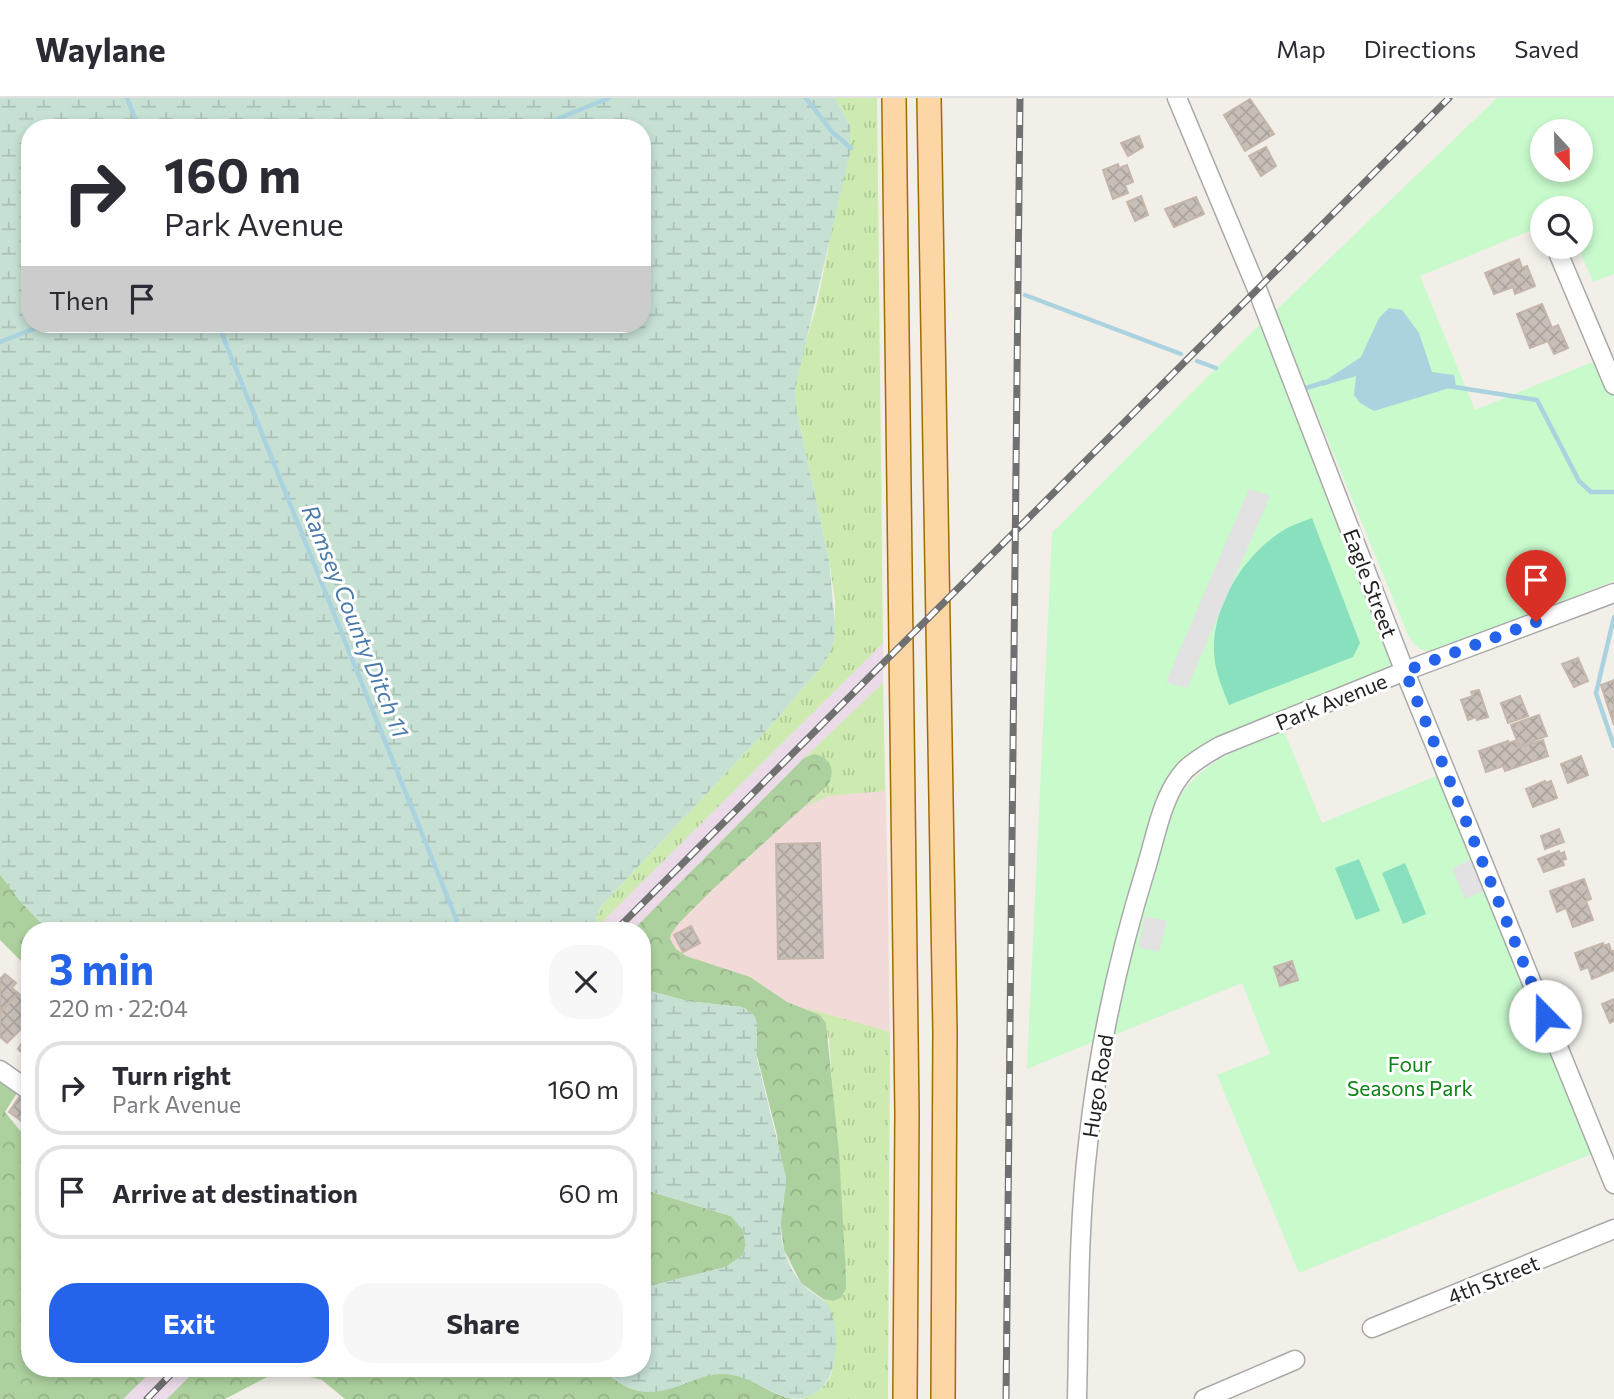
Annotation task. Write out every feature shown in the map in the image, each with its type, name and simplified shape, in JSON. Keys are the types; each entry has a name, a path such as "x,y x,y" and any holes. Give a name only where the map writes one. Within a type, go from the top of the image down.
{"main road":[{"path":"894,98 907,1114 905,1399"},
{"path":"929,98 945,997 943,1399"}],"street":[{"name":"Eagle Street","path":"1177,98 1257,289 1405,671 1614,1184"},
{"path":"1560,259 1614,385"},
{"name":"Park Avenue","path":"1176,783 1186,770 1220,746 1405,671 1614,593"},
{"name":"Hugo Road","path":"1077,1399 1081,1227 1088,1144 1100,1059 1134,907 1165,806 1176,783"},
{"path":"0,1070 21,1085"},
{"name":"4th Street","path":"1372,1328 1614,1229"},
{"path":"1204,1399 1295,1360"}],"shaded area":[{"path":"1249,489 1270,496 1187,688 1166,682"},
{"path":"883,637 883,687 650,922 598,922"},
{"path":"883,687 890,1063 651,968 650,922"},
{"path":"1470,860 1484,891 1465,899 1452,868"},
{"path":"1145,916 1167,921 1159,952 1138,947"},
{"path":"143,1377 196,1377 173,1399 120,1399"}],"green space":[{"path":"0,98 835,98 850,125 850,153 795,389 797,413 829,560 834,641 823,665 774,722 602,905 596,916 597,922 40,922 0,874"},
{"path":"835,98 877,98 883,643 602,922 597,922 596,916 602,905 774,722 823,665 834,642 835,601 829,560 797,413 795,389 827,256 850,125"},
{"path":"1497,98 1614,98 1614,274 1593,282 1583,259 1593,259 1593,196 1530,196 1530,231 1420,276 1475,410 1600,359 1614,395 1614,581 1445,648 1424,650 1408,635 1275,311"},
{"path":"1259,325 1393,651 1392,659 1388,668 1378,674 1217,738 1192,753 1175,771 1130,894 1093,1042 1027,1069 1052,533"},
{"path":"1312,518 1360,643 1353,657 1229,705 1217,673 1214,653 1215,635 1225,599 1245,566 1258,551 1287,528"},
{"path":"883,683 885,791 828,796 806,807 828,785 832,774 815,754 800,762"},
{"name":"Four Seasons Park","path":"1284,731 1322,823 1441,774 1594,1153 1299,1273 1217,1075 1270,1054 1242,983 1114,1035 1159,849 1178,800 1199,774 1219,760"},
{"path":"814,754 828,761 832,775 828,785 712,890 679,923 670,939 676,949 686,956 750,977 787,1002 820,1015 826,1023 839,1152 846,1276 846,1289 841,1298 833,1301 823,1299 801,1283 784,1250 780,1221 784,1200 777,1135 756,1052 757,1023 746,1009 741,1007 687,1001 651,991 651,922 641,922 804,758"},
{"path":"1359,859 1380,911 1356,920 1335,868"},
{"path":"1405,863 1426,914 1403,924 1382,873"},
{"path":"0,874 40,922 21,922 21,961 0,940"},
{"path":"651,991 687,1001 741,1007 754,1015 757,1023 757,1059 786,1177 781,1223 784,1250 801,1282 829,1307 836,1333 836,1348 830,1376 823,1387 812,1395 799,1399 780,1395 730,1374 705,1377 649,1392 621,1384 612,1377 651,1377 651,1286 726,1267 743,1255 746,1245 743,1230 731,1216 651,1192"},
{"path":"806,1008 890,1032 888,1399 800,1399 822,1388 832,1372 836,1339 832,1317 823,1299 833,1301 844,1294 846,1276 829,1039 824,1018"},
{"path":"0,1082 17,1093 5,1112 21,1132 21,1377 146,1377 123,1399 0,1399"},
{"path":"651,1192 731,1216 743,1230 746,1245 743,1255 726,1267 651,1286"},
{"path":"722,1374 737,1375 776,1394 793,1399 345,1399 322,1380 310,1377 611,1377 631,1389 651,1392"},
{"path":"189,1377 267,1377 225,1399 167,1399"}],"water":[{"path":"1389,308 1402,310 1419,333 1432,372 1454,375 1456,386 1374,411 1360,403 1354,395 1356,376 1322,386 1320,384 1361,357 1379,318"}],"building":[{"path":"1250,99 1274,134 1245,151 1224,115"},
{"path":"1139,136 1143,147 1128,156 1121,143"},
{"path":"1266,147 1276,166 1261,176 1249,156"},
{"path":"1118,164 1119,168 1127,165 1133,182 1125,185 1128,193 1113,199 1103,170"},
{"path":"1141,196 1148,215 1135,221 1127,202"},
{"path":"1196,197 1204,214 1174,227 1165,209"},
{"path":"1519,259 1522,268 1527,266 1535,286 1515,294 1513,287 1494,294 1485,273"},
{"path":"1542,304 1552,328 1558,325 1568,348 1554,354 1548,341 1530,348 1517,314"},
{"path":"1578,658 1588,681 1574,687 1562,664"},
{"path":"1614,680 1614,725 1601,685"},
{"path":"1479,690 1488,717 1468,720 1461,700 1473,696 1471,692"},
{"path":"1520,696 1528,716 1508,723 1501,703"},
{"path":"1539,715 1547,736 1519,746 1511,725"},
{"path":"1543,740 1548,756 1505,771 1503,766 1486,772 1479,751 1508,741 1515,741 1518,748"},
{"path":"1581,756 1588,775 1568,783 1561,764"},
{"path":"1551,781 1557,798 1533,807 1526,789"},
{"path":"1559,829 1564,842 1545,849 1541,836"},
{"path":"820,843 823,958 778,959 776,844"},
{"path":"1559,851 1560,854 1564,852 1564,865 1544,872 1538,859"},
{"path":"1584,879 1591,899 1586,901 1593,920 1573,927 1566,908 1557,912 1550,891"},
{"path":"691,926 700,943 683,952 674,935"},
{"path":"1603,943 1604,946 1609,944 1611,951 1614,951 1614,970 1592,979 1588,967 1581,970 1575,953"},
{"path":"1292,961 1298,980 1280,986 1274,967"},
{"path":"5,974 16,983 12,988 18,993 0,1013 0,979"},
{"path":"18,993 21,996 21,1029 7,1043 0,1037 0,1013"},
{"path":"1614,999 1614,1021 1610,1023 1602,1004"},
{"path":"20,1096 21,1097 21,1121 9,1112"}],"waterway":[{"name":"Ramsey County Ditch 11","path":"127,98 135,119"},
{"name":"Ramsey County Ditch 11","path":"557,119 609,98"},
{"name":"Ramsey County Ditch 11","path":"806,98 832,132 851,148"},
{"path":"1025,295 1181,354"},
{"name":"Ramsey County Ditch 11","path":"0,342 23,333"},
{"name":"Ramsey County Ditch 11","path":"222,333 457,922"},
{"path":"1197,361 1216,368"},
{"path":"1306,388 1325,382"},
{"path":"1448,386 1537,400 1579,481 1591,492 1614,492"},
{"path":"1614,617 1596,693 1614,746"}],"railway":[{"path":"1006,1399 1020,98"},
{"path":"624,922 1449,98"},
{"path":"147,1399 168,1377"}],"route":[{"path":"1536,622 1405,671 1545,1016"}]}
